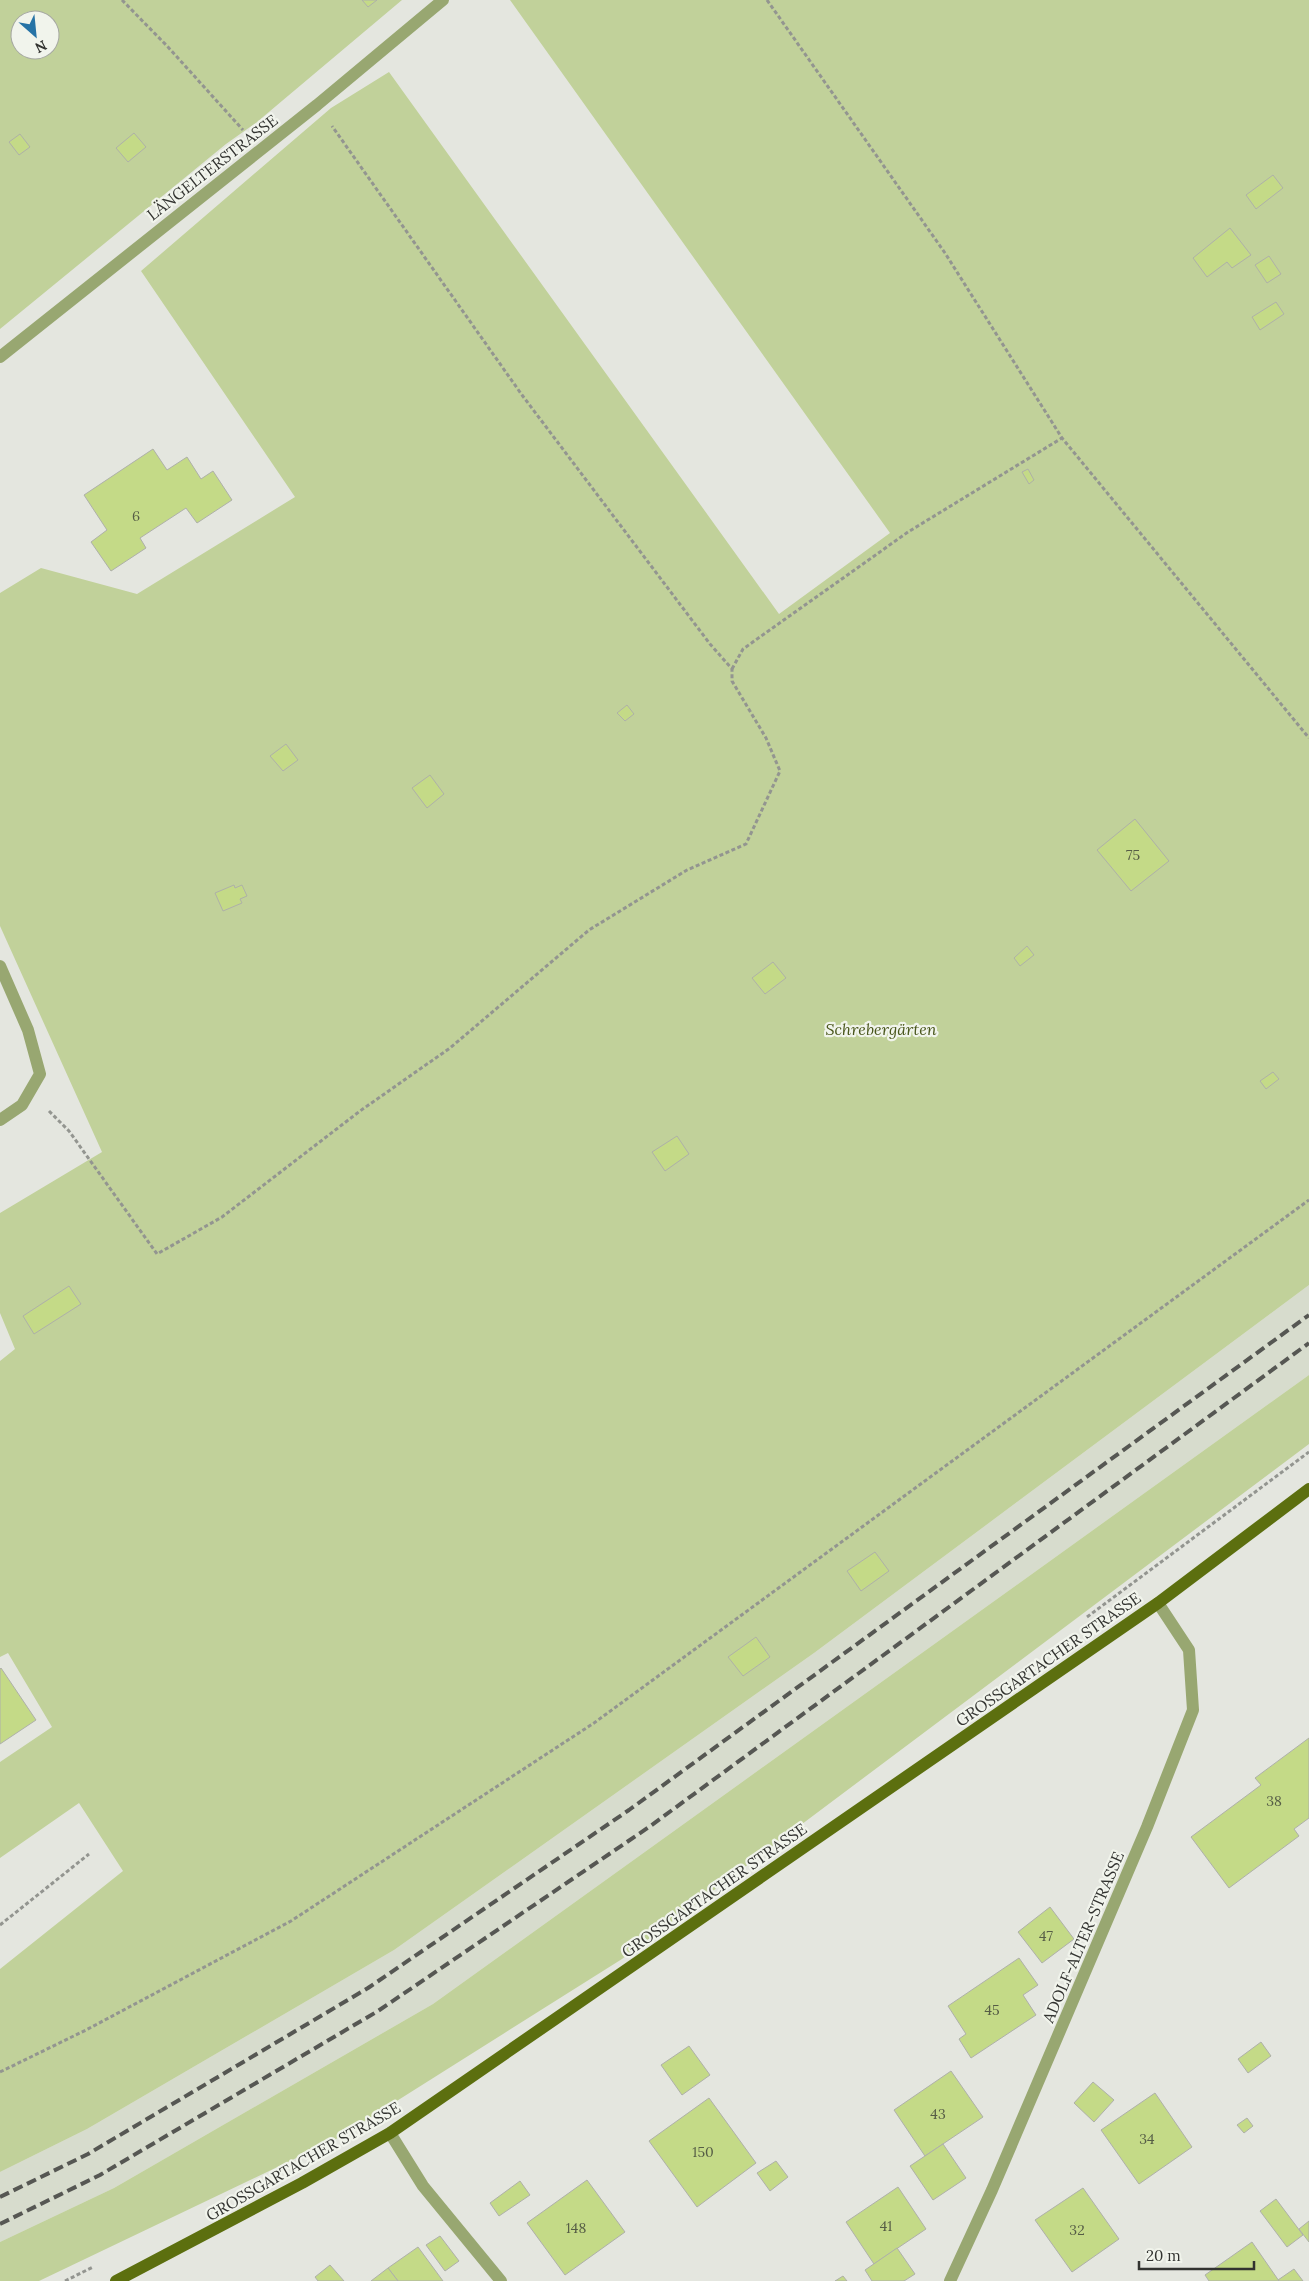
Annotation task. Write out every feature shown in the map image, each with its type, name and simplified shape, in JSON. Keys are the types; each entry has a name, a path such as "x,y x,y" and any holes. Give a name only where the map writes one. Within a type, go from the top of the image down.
{"main road":[{"name":"GROSSGARTACHER STRASSE","path":"116,2281 302,2183 390,2133 1158,1603 1309,1489"}],"street":[{"name":"LÄNGELTERSTRASSE","path":"0,357 317,105 443,0"},
{"path":"0,966 28,1030 40,1074 22,1104 0,1120"},
{"name":"ADOLF-ALTER-STRASSE","path":"950,2281 992,2190 1147,1827 1194,1710 1189,1650 1158,1603"},
{"path":"390,2133 423,2186 501,2281"}],"path":[{"path":"122,0 168,47 260,149"},
{"path":"767,0 945,253 1062,438 1309,738"},
{"path":"317,105 522,395 710,644 732,669"},
{"path":"30,1092 69,1131 157,1254 222,1218 360,1111 450,1048 589,930 687,870 746,844 780,772 766,738 732,681 732,669 743,649 908,532 1062,438"},
{"path":"0,2072 86,2030 291,1921 594,1723 1309,1200"},
{"path":"0,1925 88,1854"}],"shaded area":[{"path":"1309,1285 1309,1375 433,2004 114,2188 0,2242 0,2172 87,2129 394,1950 814,1653"}],"green space":[{"path":"0,0 402,0 257,122 226,144 0,329"},
{"name":"Schrebergärten","path":"510,0 1309,0 1309,1285 814,1653 394,1950 87,2129 0,2172 0,1969 123,1871 79,1803 0,1858 0,1762 52,1727 8,1653 0,1657 0,1361 15,1349 0,1313 0,1213 102,1152 0,926 0,593 41,568 137,594 295,497 141,271 331,108 389,72 779,614 890,533"},
{"path":"1309,1375 1309,1444 622,1959 338,2138 39,2281 0,2281 0,2242 114,2188 433,2004"}],"building":[{"path":"362,0 377,0 368,7"},
{"path":"134,133 146,147 128,162 116,148"},
{"path":"20,134 30,147 19,155 9,142"},
{"path":"1273,175 1283,188 1256,209 1246,195"},
{"path":"1230,228 1251,255 1232,268 1227,262 1207,277 1193,258"},
{"path":"1269,256 1281,274 1267,283 1255,265"},
{"path":"1276,302 1284,314 1260,330 1252,317"},
{"path":"153,449 167,470 187,457 201,479 213,471 232,500 197,523 186,508 140,538 146,548 111,571 91,542 107,530 84,495"},
{"path":"1028,469 1034,480 1029,484 1022,472"},
{"path":"627,705 634,714 625,721 617,713"},
{"path":"286,744 298,760 283,771 270,756"},
{"path":"430,775 444,794 427,808 412,788"},
{"path":"1135,819 1169,861 1131,891 1097,850"},
{"path":"234,885 235,888 242,885 247,896 240,899 242,903 223,911 215,893"},
{"path":"1027,946 1034,955 1020,966 1014,958"},
{"path":"773,962 786,978 765,994 752,978"},
{"path":"1273,1072 1279,1079 1266,1089 1260,1081"},
{"path":"677,1136 689,1154 665,1171 652,1152"},
{"path":"69,1286 81,1304 34,1334 23,1316"},
{"path":"875,1552 889,1571 861,1591 847,1571"},
{"path":"756,1637 770,1657 743,1676 728,1657"},
{"path":"0,1669 36,1720 0,1744"},
{"path":"1309,1738 1309,1818 1294,1829 1299,1836 1229,1888 1191,1837 1261,1785 1255,1778"},
{"path":"1050,1907 1074,1939 1042,1963 1018,1932"},
{"path":"1019,1958 1038,1985 1023,1995 1036,2015 971,2058 959,2039 966,2034 948,2006"},
{"path":"1261,2042 1271,2056 1248,2073 1238,2059"},
{"path":"689,2046 710,2075 682,2095 661,2065"},
{"path":"951,2071 983,2117 925,2156 894,2110"},
{"path":"1093,2082 1114,2100 1094,2122 1074,2103"},
{"path":"1155,2093 1192,2147 1139,2184 1101,2130"},
{"path":"709,2098 756,2163 697,2207 649,2141"},
{"path":"1247,2118 1253,2126 1244,2133 1237,2125"},
{"path":"943,2144 966,2178 933,2200 910,2166"},
{"path":"776,2161 788,2177 770,2191 757,2173"},
{"path":"587,2180 625,2232 565,2275 527,2223"},
{"path":"520,2181 530,2195 499,2216 490,2203"},
{"path":"898,2187 926,2229 874,2264 846,2222"},
{"path":"1083,2188 1119,2239 1072,2272 1035,2220"},
{"path":"1276,2199 1303,2235 1287,2247 1260,2211"},
{"path":"1309,2221 1309,2242 1299,2229"},
{"path":"440,2236 459,2261 445,2271 426,2245"},
{"path":"1252,2242 1279,2281 1209,2281 1205,2275"},
{"path":"418,2247 443,2281 398,2281 388,2268"},
{"path":"897,2248 915,2274 904,2281 872,2281 865,2270"},
{"path":"330,2265 344,2281 318,2281 315,2277"},
{"path":"388,2268 398,2281 371,2281"},
{"path":"1294,2269 1303,2281 1278,2280"},
{"path":"843,2276 847,2281 835,2281"}],"railway":[{"path":"0,2197 88,2154 368,1988 629,1810 1309,1315"},
{"path":"0,2224 100,2175 378,2011 649,1827 1309,1343"}]}
